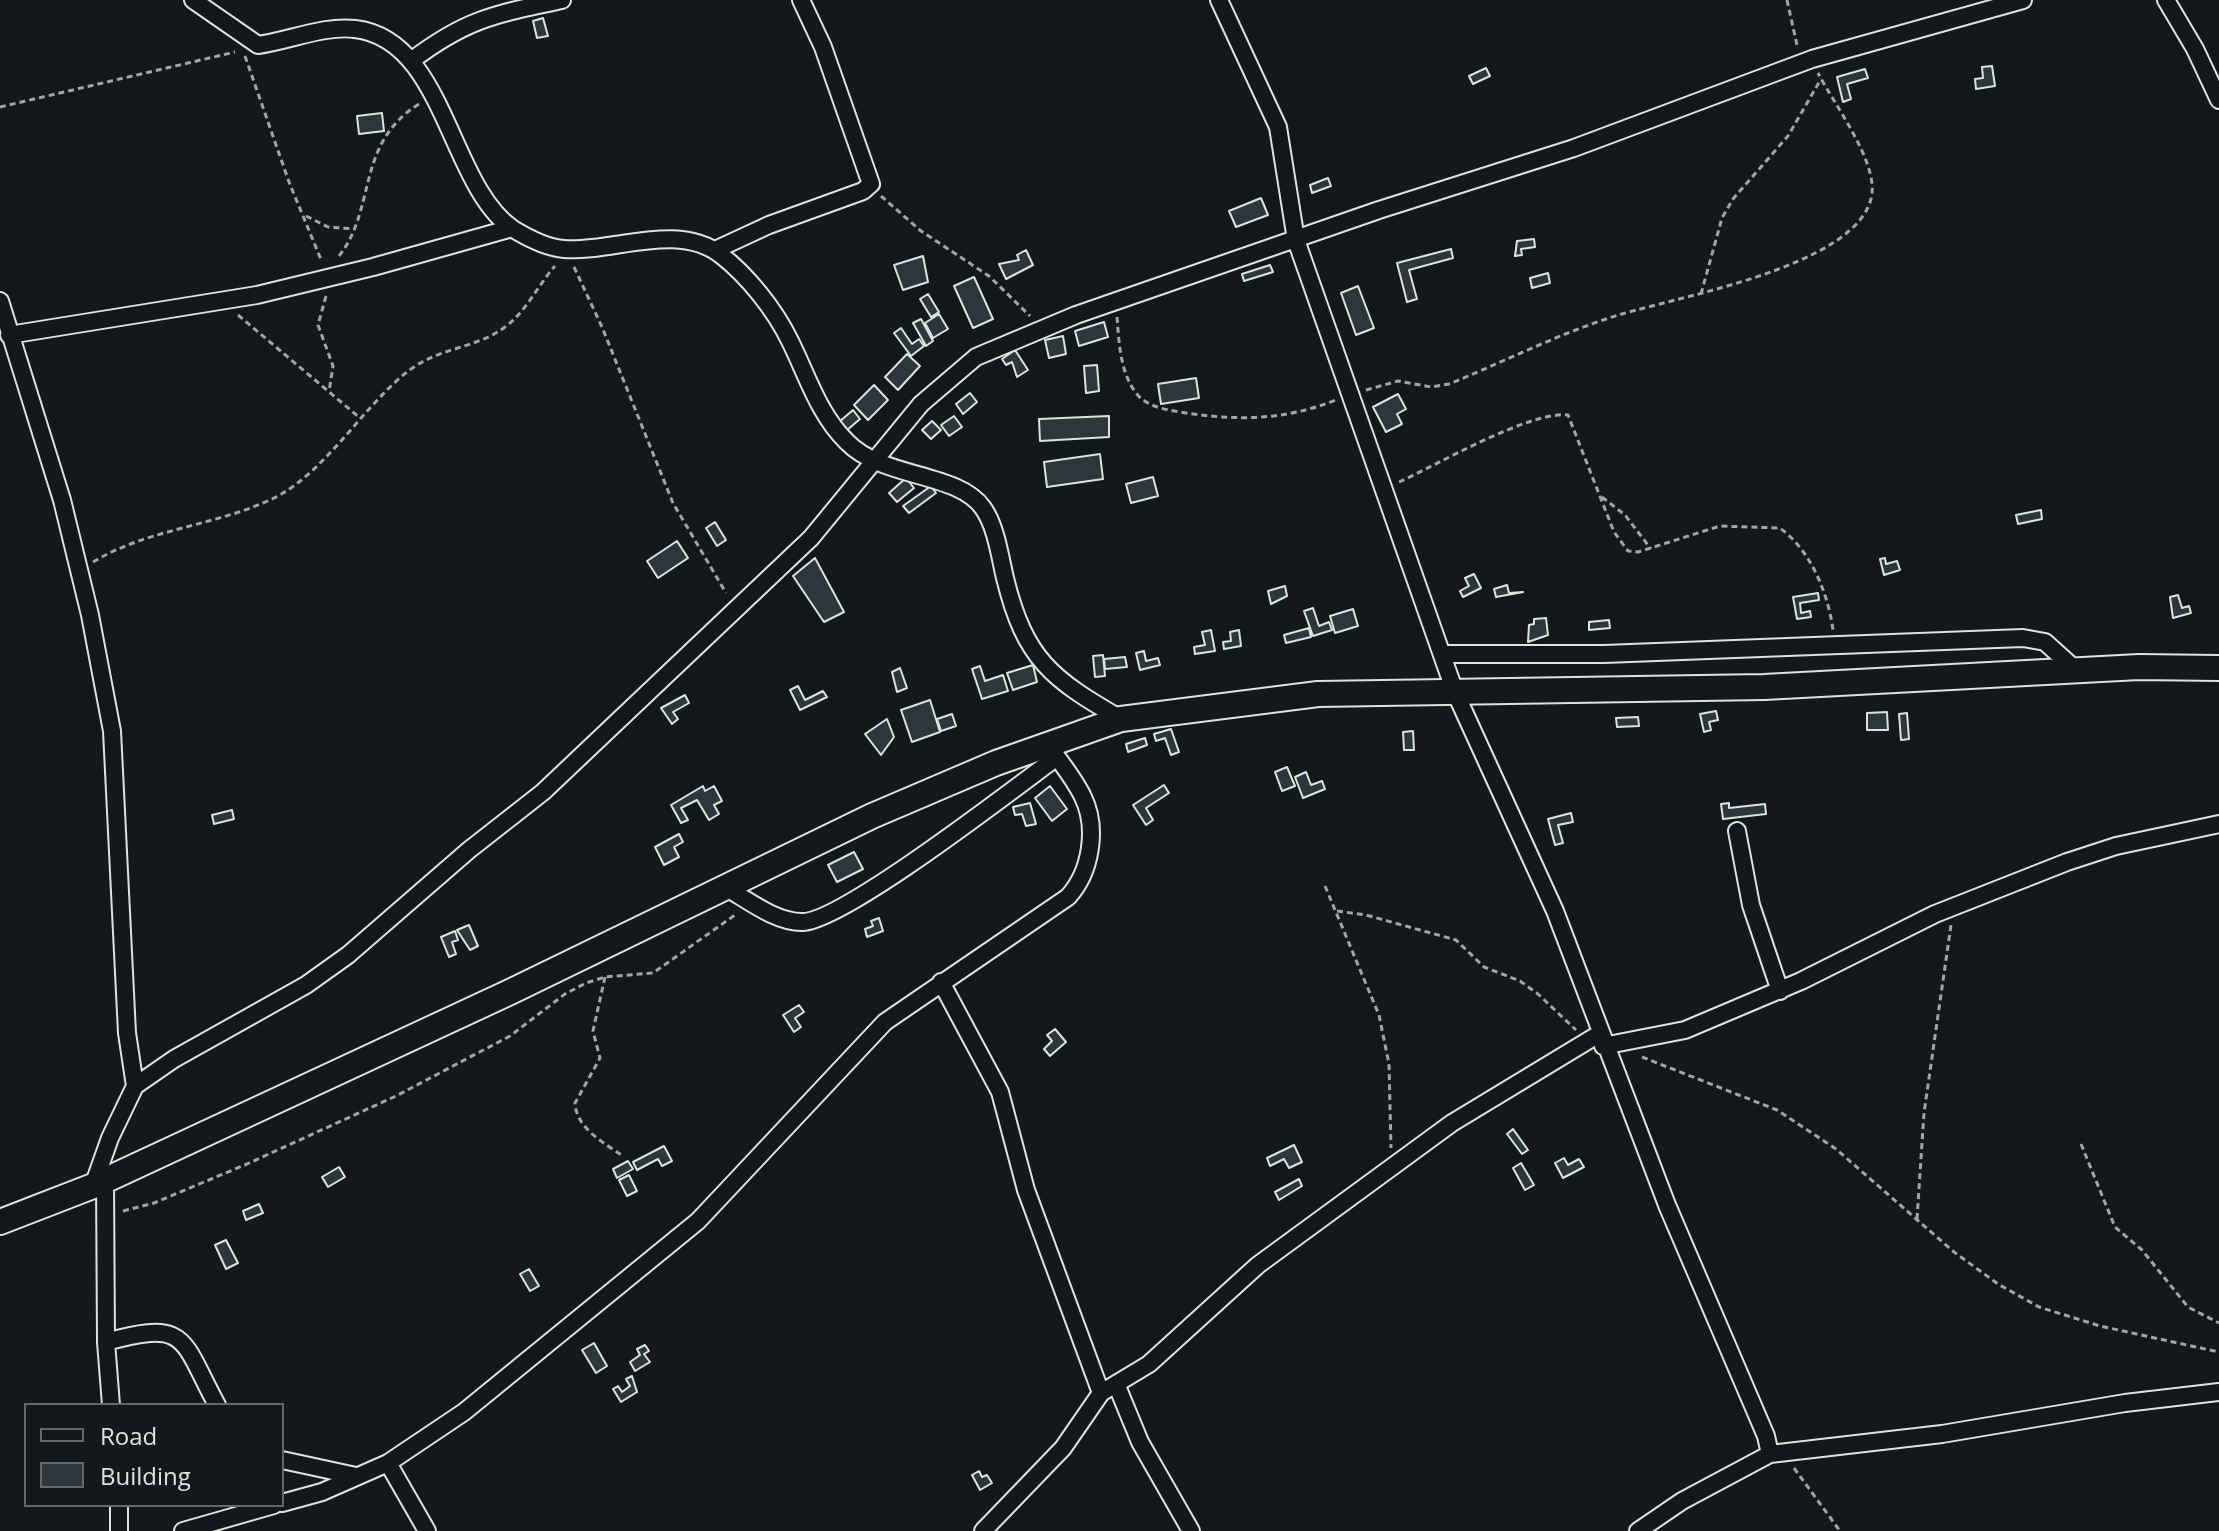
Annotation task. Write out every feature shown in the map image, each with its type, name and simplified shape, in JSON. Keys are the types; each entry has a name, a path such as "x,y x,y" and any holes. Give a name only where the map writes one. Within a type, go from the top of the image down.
{"main road":[{"path":"0,1222 99,1183 510,992 872,816 1052,751 1121,719 1318,694 1764,687 2076,670 2219,668"}],"street":[{"path":"193,0 258,45 353,28 395,42 411,61 432,96 485,195 512,228 544,245 566,251 677,241 715,250 770,308 830,423 873,463 958,490 983,508 1011,603 1039,659 1067,688 1121,719"},
{"path":"411,61 447,33 482,18 562,0"},
{"path":"715,250 800,212 863,191 871,184 823,47 801,0"},
{"path":"1219,0 1236,29 1278,127 1296,240 1455,692 1555,911 1601,1041 1667,1205 1776,1454"},
{"path":"135,1086 174,1059 306,985 348,955 595,746 811,538 921,404 976,357 1042,328 1117,301 1379,210 1574,148 1805,62 2023,0"},
{"path":"2166,0 2195,49 2219,100"},
{"path":"9,335 221,301 512,228"},
{"path":"0,301 62,500 80,571 112,731 127,1033 135,1086 99,1183 104,1216 106,1342 111,1403"},
{"path":"1442,654 1604,654 2023,638 2045,642 2076,670"},
{"path":"284,1502 322,1492 388,1463 421,1444 519,1369 604,1295 698,1221 885,1022 1038,919 1081,884 1090,841 1088,812 1083,797 1052,751 876,886 824,916 803,922 773,915 725,887"},
{"path":"983,1531 1063,1448 1101,1393 1149,1364 1258,1265 1452,1123 1601,1041 1685,1030 1780,991 1955,906 2116,846 2219,824"},
{"path":"1737,831 1751,905 1780,991"},
{"path":"941,982 1000,1092 1015,1136 1026,1190 1101,1393"},
{"path":"106,1342 146,1331 169,1333 184,1340 216,1403"},
{"path":"1117,1386 1140,1442 1191,1531"},
{"path":"1638,1531 1682,1501 1776,1454 1927,1436 2125,1403 2219,1392"},
{"path":"284,1460 356,1476"},
{"path":"388,1463 427,1531"},
{"path":"119,1507 119,1531"},
{"path":"183,1531 267,1507"}],"path":[{"path":"1117,301 1119,351 1137,394 1152,406 1227,419 1256,419 1292,414 1398,381 1431,387 1449,384 1603,320 1701,294 1798,263 1845,234 1863,213 1872,195 1869,168 1821,79 1805,62 1787,0"},
{"path":"0,107 242,50 289,182 326,273 318,325 333,366 329,392"},
{"path":"1701,294 1722,218 1733,199 1788,136 1821,79"},
{"path":"326,273 347,247 355,229 376,153 401,119 432,96"},
{"path":"871,184 898,213 989,276 1042,328"},
{"path":"305,215 328,227 355,229"},
{"path":"80,571 116,550 280,495 296,484 360,418 424,360 491,336 507,326 566,251 602,327 673,503 736,611"},
{"path":"221,301 360,418"},
{"path":"1383,490 1485,441 1561,414 1572,420 1620,544 1628,551 1651,549 1720,526 1780,528 1803,552 1826,594 1835,646"},
{"path":"1602,497 1625,515 1651,549"},
{"path":"1325,886 1379,1015 1389,1064 1387,1092 1392,1168"},
{"path":"104,1216 154,1203 396,1096 510,1036 565,994 605,977 653,973 752,903"},
{"path":"1917,1222 1931,1052 1955,906"},
{"path":"1337,911 1366,915 1456,940 1484,967 1520,981 1601,1041 1777,1110 1836,1149 1917,1222 1998,1284 2039,1307 2100,1326 2219,1352"},
{"path":"605,977 593,1031 600,1058 575,1103 585,1127 623,1156"},
{"path":"2081,1144 2115,1227 2142,1250 2188,1307 2219,1323"},
{"path":"1776,1454 1840,1531"}],"building":[{"path":"543,18 548,36 537,38 533,21"},
{"path":"1992,66 1995,86 1976,89 1975,79 1983,78 1982,67"},
{"path":"1486,68 1490,76 1473,84 1469,76"},
{"path":"1865,69 1868,78 1847,84 1851,99 1843,102 1837,77"},
{"path":"382,113 384,131 359,134 357,116"},
{"path":"1328,178 1331,186 1312,193 1310,185"},
{"path":"1261,198 1268,215 1236,227 1229,211"},
{"path":"1534,239 1535,247 1521,249 1522,255 1515,256 1517,241"},
{"path":"1451,249 1453,258 1409,270 1417,299 1407,302 1397,263"},
{"path":"1026,250 1033,265 1006,279 999,264 1019,260 1017,255"},
{"path":"923,256 928,282 903,290 894,265"},
{"path":"1270,265 1273,272 1244,281 1242,274"},
{"path":"1548,273 1550,283 1532,288 1530,278"},
{"path":"974,277 993,319 973,328 954,286"},
{"path":"1358,286 1374,328 1356,335 1341,293"},
{"path":"928,294 939,312 931,317 920,299"},
{"path":"939,314 948,329 933,338 925,323"},
{"path":"921,319 933,341 926,346 913,323"},
{"path":"1104,322 1108,337 1079,346 1075,331"},
{"path":"901,328 912,344 919,339 924,346 911,356 894,333"},
{"path":"1063,336 1066,354 1049,358 1045,340"},
{"path":"1015,350 1028,370 1017,377 1012,362 1006,365 1002,359"},
{"path":"907,354 920,366 898,390 885,377"},
{"path":"1097,365 1099,391 1086,393 1084,366"},
{"path":"1196,378 1199,398 1161,404 1158,384"},
{"path":"874,385 888,400 868,420 854,405"},
{"path":"970,393 977,402 963,414 956,404"},
{"path":"1398,394 1406,409 1397,414 1402,424 1386,432 1373,407"},
{"path":"853,410 860,419 846,431 839,422"},
{"path":"954,416 962,427 949,436 941,425"},
{"path":"1109,416 1109,437 1040,441 1039,419"},
{"path":"932,421 941,430 931,439 922,430"},
{"path":"1100,454 1103,479 1047,487 1044,462"},
{"path":"1153,477 1158,496 1131,503 1126,484"},
{"path":"906,478 914,488 897,502 889,493"},
{"path":"931,486 936,493 909,513 903,506"},
{"path":"2041,510 2042,519 2018,524 2016,515"},
{"path":"715,522 726,540 717,546 706,528"},
{"path":"677,541 688,558 658,578 647,561"},
{"path":"815,558 844,612 824,622 793,576"},
{"path":"1885,558 1886,564 1897,561 1900,570 1884,575 1880,559"},
{"path":"1474,574 1481,588 1463,597 1460,591 1469,586 1465,578"},
{"path":"1507,585 1509,593 1523,592 1496,597 1494,589"},
{"path":"1285,586 1287,596 1271,604 1268,591"},
{"path":"1818,593 1819,600 1800,603 1801,613 1810,611 1811,617 1797,619 1793,597"},
{"path":"2178,595 2182,608 2189,606 2191,613 2173,618 2170,597"},
{"path":"1313,608 1319,626 1329,622 1332,630 1313,636 1304,611"},
{"path":"1353,609 1358,626 1335,633 1330,616"},
{"path":"1546,618 1548,635 1528,642 1529,625 1534,624 1534,619"},
{"path":"1609,620 1610,628 1589,630 1589,622"},
{"path":"1309,628 1311,637 1286,643 1284,635"},
{"path":"1211,630 1215,651 1195,654 1194,647 1205,645 1202,632"},
{"path":"1239,630 1241,646 1224,649 1223,642 1231,641 1230,632"},
{"path":"1144,651 1146,661 1158,658 1160,665 1140,670 1136,653"},
{"path":"1103,655 1105,676 1095,677 1093,656"},
{"path":"1125,657 1127,667 1105,669 1104,659"},
{"path":"1033,665 1037,682 1013,690 1007,673"},
{"path":"980,666 985,681 1003,675 1008,691 982,699 972,669"},
{"path":"900,668 907,688 897,692 892,672"},
{"path":"798,686 805,700 823,691 827,697 800,710 790,690"},
{"path":"685,695 689,703 673,712 678,719 672,724 661,708"},
{"path":"930,700 940,732 912,742 901,710"},
{"path":"1716,711 1718,720 1709,722 1711,730 1704,732 1700,714"},
{"path":"1887,712 1888,730 1867,730 1867,713"},
{"path":"1907,713 1909,739 1901,740 1899,714"},
{"path":"952,714 956,726 941,731 937,719"},
{"path":"1638,717 1639,726 1617,727 1616,718"},
{"path":"887,719 894,737 881,755 865,734"},
{"path":"1171,729 1179,752 1171,755 1165,738 1156,741 1154,734"},
{"path":"1413,731 1414,750 1404,750 1403,732"},
{"path":"1145,738 1147,745 1128,752 1126,744"},
{"path":"1287,767 1295,786 1282,791 1275,772"},
{"path":"1306,772 1311,785 1322,781 1325,789 1303,798 1295,777"},
{"path":"1164,785 1169,793 1146,808 1153,820 1146,825 1133,805"},
{"path":"703,786 705,791 714,786 722,801 714,805 719,814 709,820 697,800 681,808 688,820 681,823 671,805"},
{"path":"1050,786 1067,809 1052,821 1035,798"},
{"path":"1030,803 1036,824 1026,826 1022,814 1015,815 1013,807"},
{"path":"1729,803 1729,808 1765,804 1766,814 1723,819 1721,804"},
{"path":"232,810 234,819 214,824 212,815"},
{"path":"1571,813 1573,822 1558,825 1563,843 1555,845 1548,819"},
{"path":"679,834 683,842 674,847 679,857 664,865 655,847"},
{"path":"854,852 863,869 837,882 828,865"},
{"path":"879,918 883,931 867,937 865,929 873,926 871,921"},
{"path":"469,925 478,946 470,950 457,930"},
{"path":"455,931 458,940 452,942 456,954 449,957 441,937"},
{"path":"799,1005 804,1012 795,1018 801,1027 794,1032 783,1015"},
{"path":"1055,1029 1066,1042 1050,1056 1044,1049 1052,1041 1047,1035"},
{"path":"1513,1129 1528,1150 1522,1154 1507,1134"},
{"path":"1294,1145 1302,1162 1289,1168 1284,1159 1270,1166 1267,1158"},
{"path":"664,1146 672,1161 662,1166 658,1159 637,1170 633,1162"},
{"path":"1564,1158 1568,1165 1579,1159 1584,1167 1563,1178 1555,1163"},
{"path":"628,1161 633,1169 617,1178 613,1169"},
{"path":"1521,1163 1534,1185 1525,1190 1513,1168"},
{"path":"339,1167 345,1177 328,1187 322,1177"},
{"path":"629,1175 637,1191 627,1196 619,1180"},
{"path":"1299,1179 1302,1186 1279,1200 1275,1192"},
{"path":"259,1204 263,1213 246,1220 243,1211"},
{"path":"226,1240 238,1263 226,1269 215,1245"},
{"path":"529,1269 539,1286 530,1291 520,1274"},
{"path":"594,1343 607,1366 596,1373 582,1350"},
{"path":"645,1345 649,1351 644,1354 650,1362 635,1371 630,1362 640,1355 637,1349"},
{"path":"632,1376 637,1392 621,1402 613,1389 618,1386 622,1392 630,1386 626,1379"},
{"path":"979,1471 982,1477 987,1475 992,1483 980,1490 972,1475"}]}
